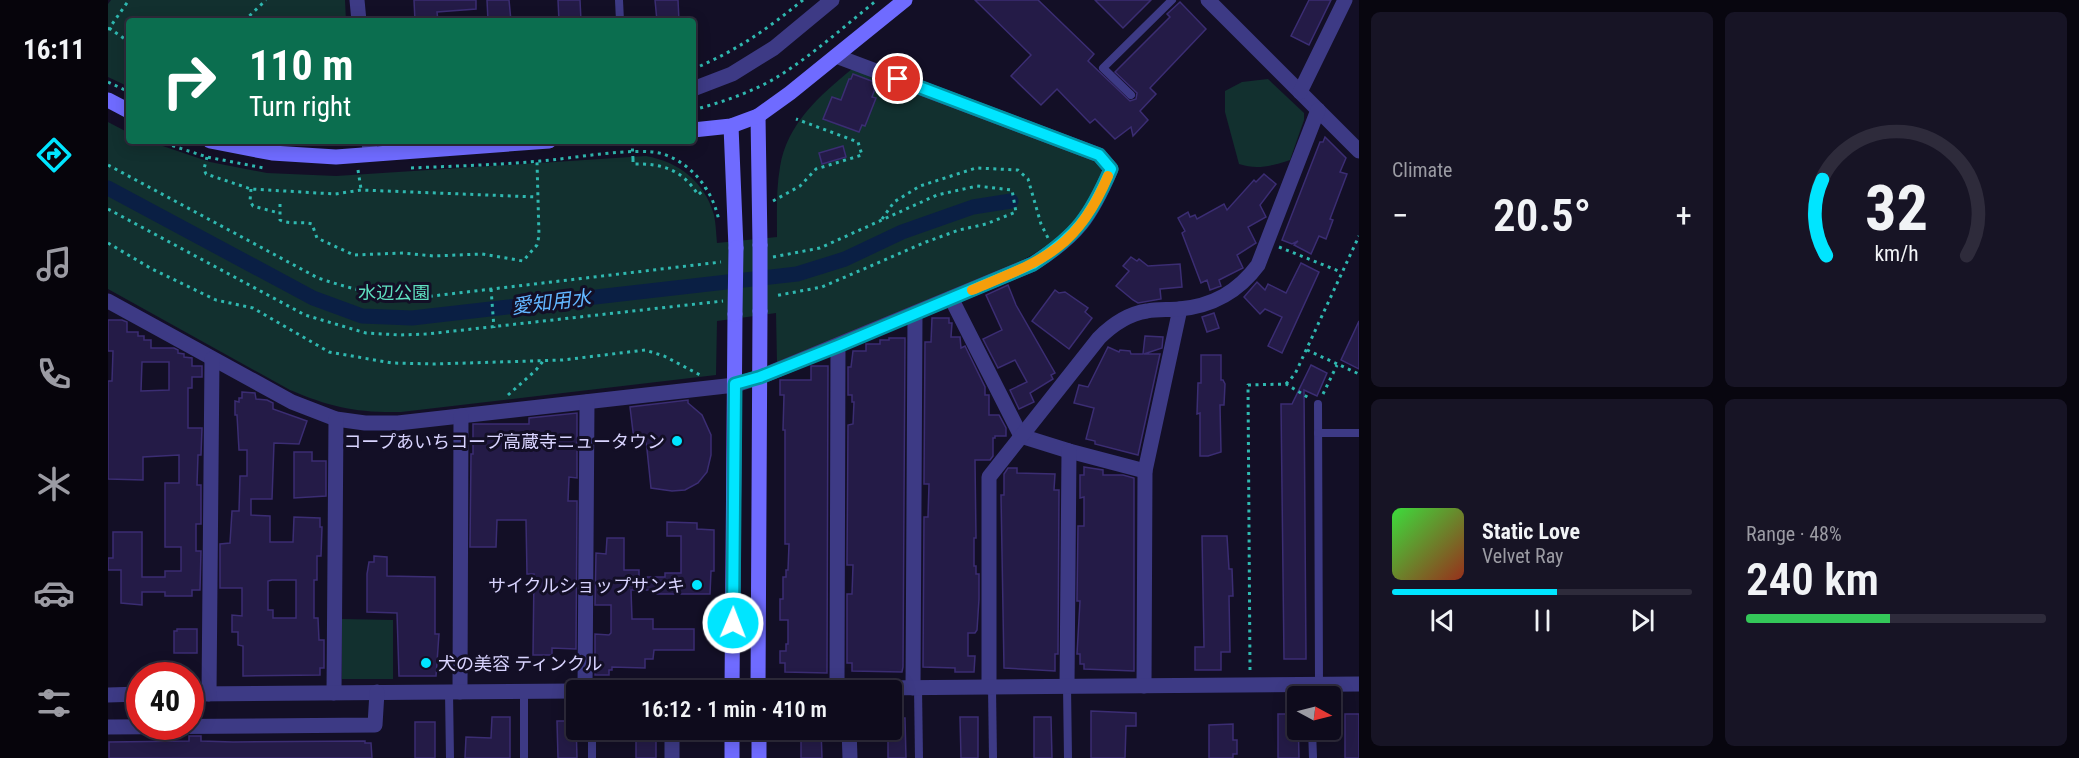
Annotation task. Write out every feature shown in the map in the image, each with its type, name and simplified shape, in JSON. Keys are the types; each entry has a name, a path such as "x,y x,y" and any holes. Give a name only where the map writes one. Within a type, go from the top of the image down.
{"street":[{"path":"357,0 359,18"},
{"path":"696,88 732,74 774,48 832,0"},
{"path":"696,130 731,126 758,116 837,56 905,0"},
{"path":"1208,0 1318,110 1358,145"},
{"path":"1300,92 1345,0"},
{"path":"108,302 292,402 336,419 365,423 398,423 735,384 760,377 1033,264 1074,234 1097,202 1111,169 1099,155 837,56"},
{"path":"108,100 126,109"},
{"path":"991,687 989,477 1109,328 1121,320 1145,311 1180,309 1212,302 1229,294 1250,276 1258,265 1318,110"},
{"path":"758,116 760,246 758,680"},
{"path":"731,126 736,248 732,680"},
{"path":"226,144 272,153 336,156 370,147 460,144"},
{"path":"951,298 1021,436 1145,471"},
{"path":"1144,686 1145,471 1180,309"},
{"path":"915,314 915,688"},
{"path":"838,346 845,680"},
{"path":"209,694 212,359"},
{"path":"582,680 587,402"},
{"path":"454,692 460,416"},
{"path":"334,693 336,419"},
{"path":"1067,686 1069,451"},
{"path":"1336,686 1359,684"},
{"path":"902,688 1067,686 1287,688"},
{"path":"204,694 524,691 566,688"},
{"path":"108,727 375,725 377,692"},
{"path":"108,695 126,694"},
{"path":"672,740 672,758"},
{"path":"732,740 732,758"},
{"path":"759,740 759,758"},
{"path":"849,740 850,758"}],"lane":[{"path":"619,0 620,18"},
{"path":"1131,95 1103,68 1172,0"},
{"path":"1314,686 1318,404"},
{"path":"1318,433 1359,433"},
{"path":"1067,686 1068,758"},
{"path":"991,687 993,758"},
{"path":"915,688 919,758"},
{"path":"524,691 524,758"},
{"path":"450,758 454,692"},
{"path":"592,740 592,758"},
{"path":"1312,740 1312,758"}],"path":[{"path":"126,40 108,29 129,0"},
{"path":"247,18 266,0"},
{"path":"696,68 740,47 803,0"},
{"path":"696,109 747,92 781,75 877,0"},
{"path":"108,82 126,91"},
{"path":"773,201 800,186 816,169 862,155 858,142 796,119"},
{"path":"167,144 207,157 267,169"},
{"path":"632,144 633,164 659,165 671,169 689,183 698,195 706,188"},
{"path":"406,168 537,162 644,151 663,154 686,166 706,188 712,196 719,227"},
{"path":"207,157 204,169 206,174 251,189 335,194 361,190 538,197"},
{"path":"280,204 280,220 312,224 318,238 354,255 482,254 523,261 537,244 537,162"},
{"path":"108,165 318,278 355,290 398,298 424,297 712,263"},
{"path":"881,221 894,202 920,186 976,168 1018,170 1028,179 1041,224 1055,250"},
{"path":"358,170 361,190"},
{"path":"780,295 822,287 926,242 959,230 986,224 1016,212 1012,190 977,186 937,195 820,248 783,256"},
{"path":"251,189 250,201 253,206 279,213"},
{"path":"108,209 305,315 366,333 400,335 494,328 711,303"},
{"path":"1286,384 1295,374 1307,351 1359,236"},
{"path":"1267,242 1341,272"},
{"path":"108,243 152,269 216,300 254,308 329,352 392,363 435,364 562,360 645,350 664,356 699,373 702,380"},
{"path":"491,289 494,328"},
{"path":"1307,351 1359,374"},
{"path":"500,403 544,360"},
{"path":"1250,675 1248,385 1286,384 1318,404 1338,364"}],"green space":[{"path":"111,0 345,0 346,18 126,18 126,86 108,77 108,4"},
{"name":"水辺公園","path":"852,69 1096,160 1102,171 1087,203 1078,216 1055,239 1027,258 777,363 776,313 717,321 716,375 401,412 344,408 290,390 108,289 108,122 126,131 126,144 157,144 210,162 267,173 336,176 646,156 669,163 689,175 697,183 710,203 714,215 717,243 777,237 779,176 784,152 797,124 828,90"},
{"path":"1268,79 1304,113 1304,120 1290,160 1264,167 1239,164 1225,112 1225,91 1242,82"},
{"path":"342,619 393,620 393,679 342,679"}],"building":[{"path":"414,0 476,0 476,9 437,12 438,18 415,18"},
{"path":"487,0 509,0 511,18 488,18"},
{"path":"558,0 580,0 581,18 559,18"},
{"path":"655,0 678,0 679,18 657,18"},
{"path":"975,0 1038,0 1094,54 1088,61 1130,101 1136,99 1137,93 1115,72 1170,17 1167,14 1180,2 1206,29 1150,88 1156,94 1140,111 1148,120 1133,136 1131,127 1115,139 1095,119 1090,123 1057,89 1041,105 1011,76 1031,55"},
{"path":"1095,0 1151,0 1123,28"},
{"path":"1309,0 1331,0 1309,45 1291,36"},
{"path":"853,74 877,83 872,97 876,98 865,126 862,125 859,132 823,119 832,97 841,100"},
{"path":"1325,137 1346,158 1340,172 1347,174 1330,219 1333,220 1326,239 1319,236 1311,254 1294,245 1298,241 1292,244 1282,240 1320,142 1323,142"},
{"path":"843,146 846,157 822,164 819,153"},
{"path":"1264,174 1276,184 1260,205 1266,217 1248,227 1256,243 1237,255 1243,268 1219,280 1221,286 1210,290 1207,280 1201,283 1182,233 1185,231 1178,218 1188,212 1190,217 1195,215 1197,219 1224,204 1227,210 1254,180 1256,182"},
{"path":"1131,257 1137,261 1139,259 1148,266 1180,264 1182,287 1160,289 1161,299 1138,303 1116,286 1129,271 1123,266"},
{"path":"1301,263 1319,272 1282,353 1268,346 1282,317 1265,309 1260,314 1244,297 1257,282 1265,290 1268,284 1286,293"},
{"path":"1008,285 1016,305 1055,373 1051,375 1053,379 1030,393 1034,402 1019,409 1010,390 1027,382 1015,360 998,368 983,339 1002,330 986,295"},
{"path":"1055,290 1059,293 1065,292 1088,308 1085,312 1092,318 1069,349 1032,321"},
{"path":"1214,313 1219,328 1207,332 1202,317"},
{"path":"932,318 949,318 949,323 952,323 951,337 960,337 961,348 965,346 985,387 985,395 989,395 989,415 999,415 1006,428 1006,436 993,438 993,456 990,460 975,460 974,566 976,566 976,574 979,574 979,599 977,630 975,633 968,633 968,656 975,656 974,672 955,672 955,668 923,667 924,517 928,517 929,484 924,484 925,342 931,342"},
{"path":"108,320 122,320 127,322 127,332 138,332 138,336 144,336 144,340 151,340 151,348 174,348 178,350 178,353 184,354 184,357 192,358 192,366 202,366 202,377 192,377 192,388 188,388 188,428 202,428 197,485 201,485 201,524 196,524 196,551 201,551 200,590 192,590 192,596 165,596 165,592 142,592 142,605 121,603 121,570 108,570 108,558 113,558 113,532 142,532 142,577 165,577 165,571 181,571 181,547 165,547 165,483 179,483 179,455 143,457 143,480 108,479 108,381 112,381 113,351 108,351","holes":["142,362 169,362 169,390 141,391"]},
{"path":"1359,321 1359,369 1341,360"},
{"path":"1145,336 1163,337 1162,348 1144,354 1160,354 1138,455 1095,444 1095,441 1086,439 1094,408 1074,403 1079,385 1088,387 1108,347 1119,352 1120,350 1130,351 1131,354 1143,354"},
{"path":"889,338 905,338 903,667 902,672 852,671 852,663 847,663 847,594 852,594 853,565 847,565 848,425 853,424 854,402 852,402 852,395 848,395 848,367 851,367 853,351 866,351 866,344 880,344 880,340 889,340"},
{"path":"1201,355 1221,355 1221,380 1225,384 1224,405 1220,405 1221,452 1208,456 1200,456 1200,413 1197,414 1198,383 1201,383"},
{"path":"1311,365 1327,373 1317,396 1304,390 1306,659 1284,659 1281,404 1292,404"},
{"path":"811,366 828,366 827,673 785,672 785,663 780,663 780,651 786,651 786,644 788,644 788,620 780,620 780,599 783,599 783,577 786,577 786,570 788,570 789,544 785,544 784,395 780,395 780,380 811,380"},
{"path":"242,392 255,393 256,399 273,403 273,409 307,421 299,444 274,443 272,499 251,499 251,515 270,516 270,542 293,542 294,517 320,518 321,556 317,556 317,580 314,580 314,618 318,618 319,640 324,640 324,668 320,668 320,675 243,676 243,646 238,645 238,632 232,632 232,615 242,616 242,588 220,588 220,544 230,543 232,511 239,511 240,476 247,476 247,450 239,450 237,415 235,415 235,401 239,402 239,398 242,398","holes":["296,580 296,618 273,618 273,610 268,610 268,581"]},
{"path":"688,400 688,403 702,415 711,435 711,455 707,472 698,483 685,490 651,488 646,440 634,440 630,407"},
{"path":"577,413 577,478 569,477 568,501 577,501 576,649 552,648 552,655 533,655 534,574 527,574 526,520 497,520 496,547 470,547 473,424 529,424 529,418"},
{"path":"294,452 312,452 312,461 326,461 326,496 294,498"},
{"path":"1084,467 1103,470 1103,475 1123,475 1134,478 1134,671 1084,669 1084,664 1080,664 1080,654 1077,654 1080,601 1077,601 1078,526 1084,526 1084,497 1080,498 1080,475 1084,475"},
{"path":"1008,468 1017,468 1017,473 1055,474 1054,490 1059,490 1058,654 1055,654 1055,671 1004,668 1001,495 1004,495 1004,474"},
{"path":"667,522 697,523 697,529 714,530 714,571 711,571 710,594 657,594 657,590 631,590 632,619 653,619 653,629 694,629 694,650 654,650 653,659 645,659 645,668 612,667 609,675 595,675 595,634 609,635 611,633 611,605 595,605 596,553 606,554 607,538 624,538 624,570 639,570 639,577 665,577 665,573 681,573 681,536 667,536"},
{"path":"1202,536 1227,536 1229,569 1232,569 1233,596 1229,596 1230,652 1221,652 1221,670 1195,670 1195,647 1204,647"},
{"path":"374,556 387,557 387,576 435,577 435,634 439,634 436,676 399,676 397,613 367,612 367,574 369,562 374,562"},
{"path":"197,629 197,653 174,653 174,631"},
{"path":"1091,711 1136,713 1136,726 1126,726 1125,758 1091,758"},
{"path":"1278,714 1287,714 1287,740 1299,740 1299,758 1278,758"},
{"path":"1345,714 1359,714 1359,758 1345,758"},
{"path":"492,717 510,717 510,758 465,758 466,737 491,738"},
{"path":"960,717 978,717 978,758 961,758"},
{"path":"1034,717 1051,717 1052,758 1034,758"},
{"path":"902,718 905,718 906,758 888,758 888,740 902,740"},
{"path":"557,721 566,721 566,740 577,740 577,758 558,758"},
{"path":"415,722 435,722 435,758 415,758"},
{"path":"1233,724 1233,740 1237,740 1237,754 1233,754 1233,758 1209,758 1209,725"},
{"path":"636,740 656,740 656,758 636,758"},
{"path":"801,740 821,740 822,758 801,758"},
{"path":"365,741 365,743 371,743 372,758 109,758 109,742"}],"waterway":[{"name":"愛知用水","path":"108,188 313,298 362,316 412,318 797,274 845,259 902,232 973,207 1011,201"}],"slow traffic":[{"path":"972,290 1033,264 1065,242 1074,234 1097,202 1108,176"}],"place":[{"name":"コープあいちコープ高蔵寺ニュータウン","path":"677,441"},
{"name":"サイクルショップサンキ","path":"697,585"},
{"name":"犬の美容 ティンクル","path":"426,663"}],"route":[{"path":"733,623 735,384 760,377 838,346 1033,264 1074,234 1097,202 1111,169 1099,155 898,79"}]}
